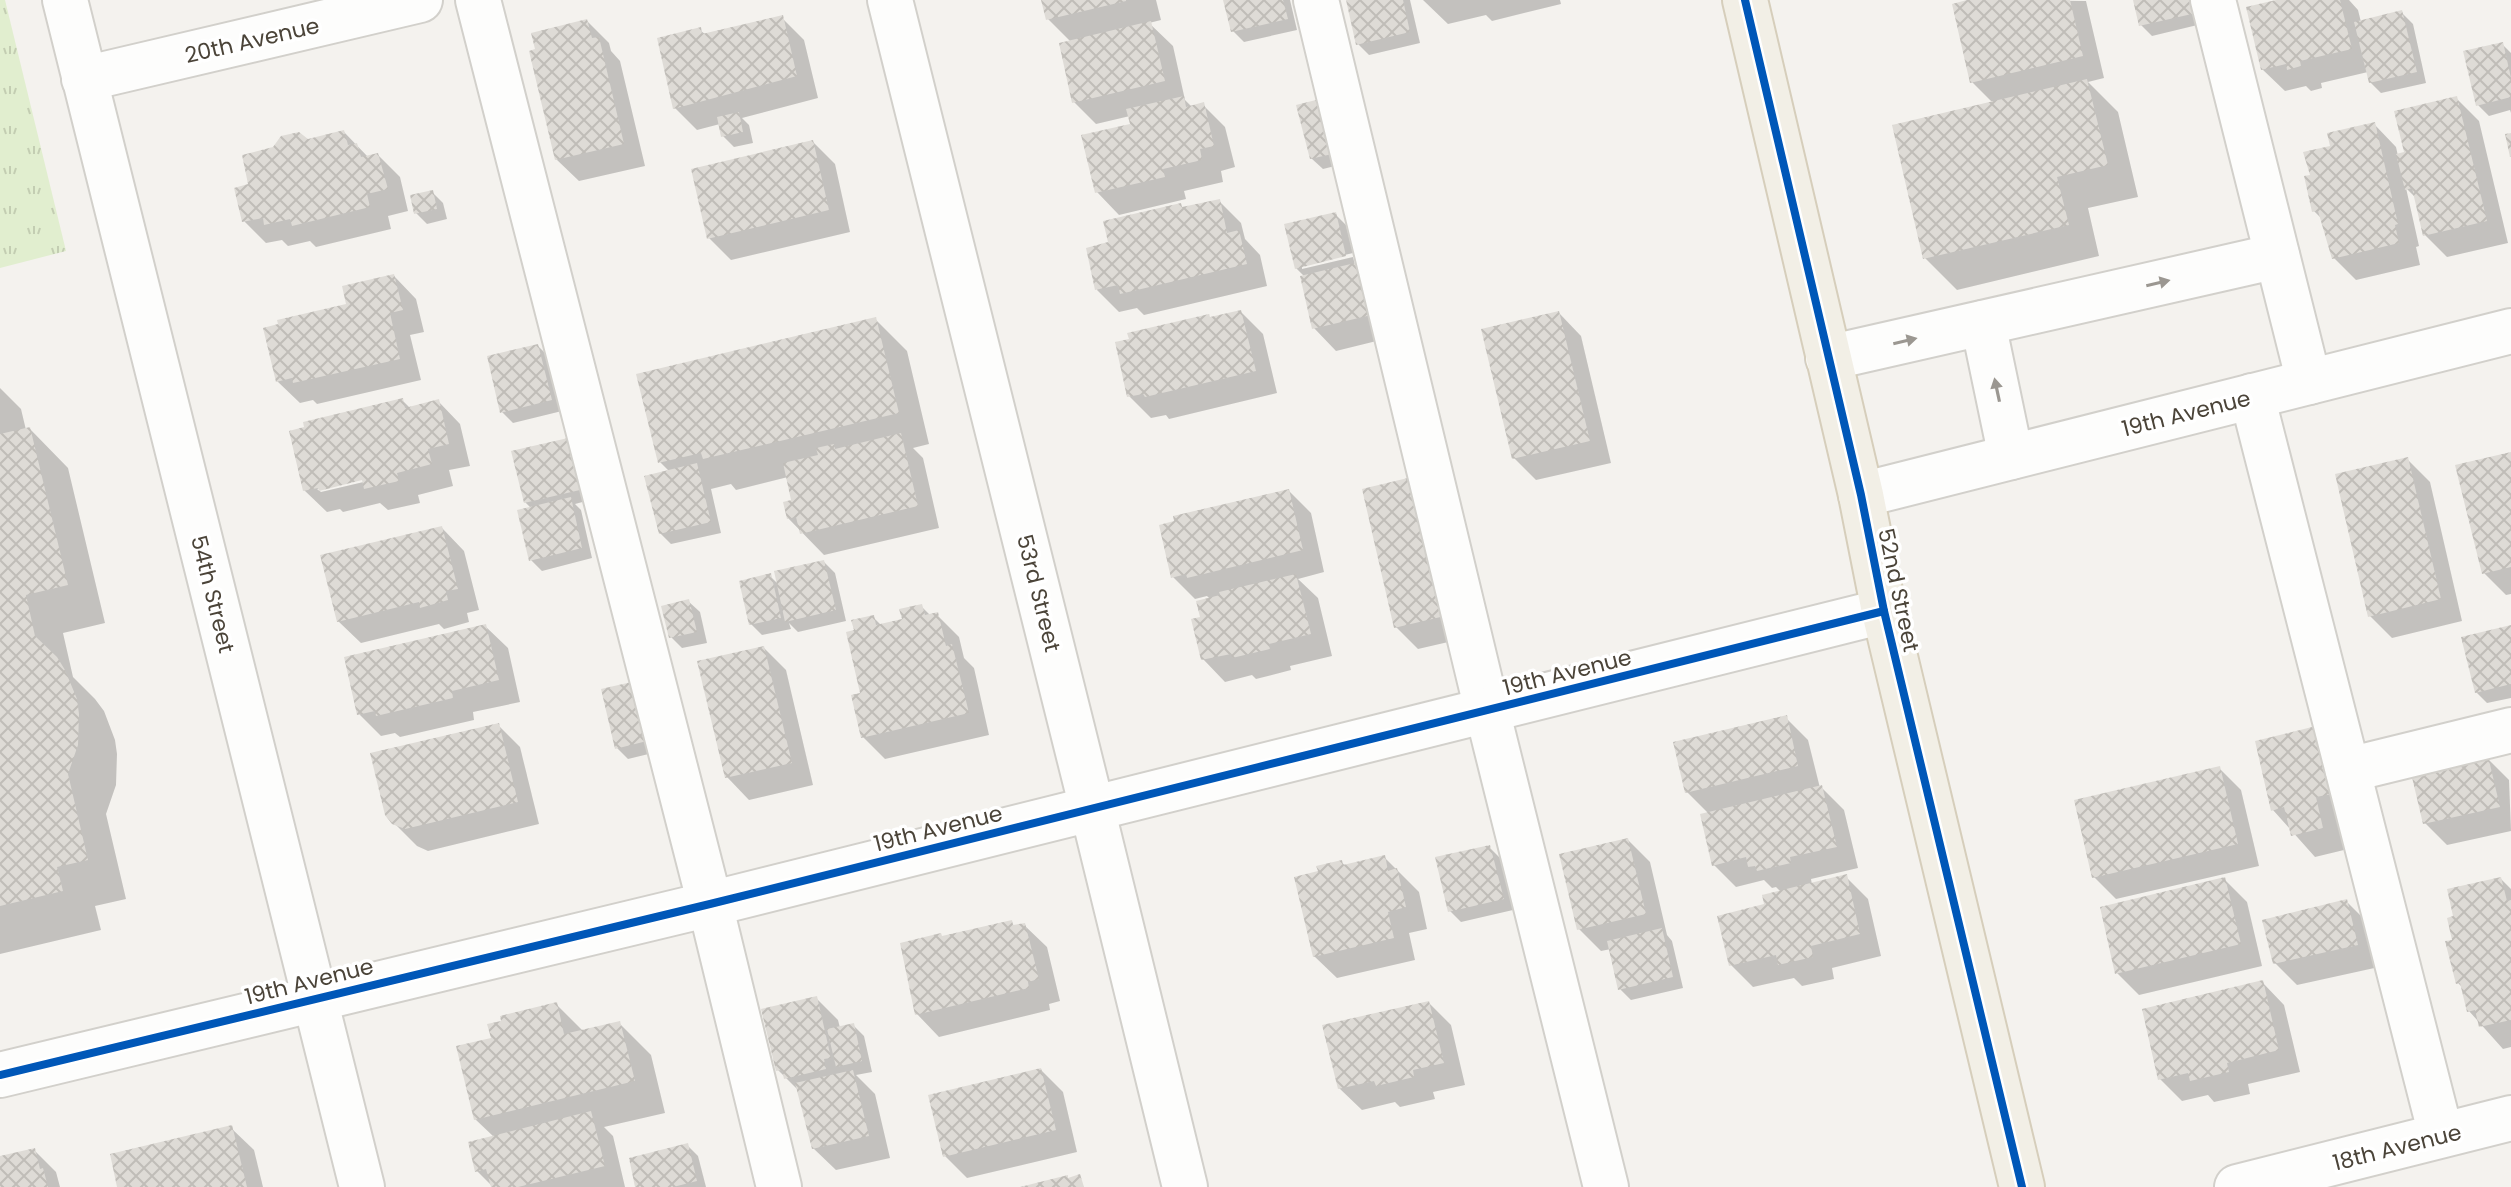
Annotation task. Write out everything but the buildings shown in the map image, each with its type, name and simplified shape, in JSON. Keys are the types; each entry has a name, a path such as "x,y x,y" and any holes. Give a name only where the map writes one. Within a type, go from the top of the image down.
{"main road":[{"name":"52nd Street","path":"1745,0 1861,495 1884,611 2022,1187"}],"street":[{"name":"54th Street","path":"65,0 362,1187"},
{"name":"20th Avenue","path":"84,79 420,0"},
{"path":"478,0 710,904 779,1187"},
{"name":"53rd Street","path":"890,0 1185,1187"},
{"path":"1316,0 1606,1187"},
{"path":"2213,0 2309,382"},
{"path":"1828,358 2277,256"},
{"path":"1983,323 2011,457"},
{"name":"19th Avenue","path":"1861,495 2511,331"},
{"path":"2252,396 2441,1135"},
{"name":"19th Avenue","path":"0,1075 710,904 1884,611"},
{"path":"2348,770 2511,730"},
{"name":"18th Avenue","path":"2237,1187 2511,1118"}],"green space":[{"path":"0,0 5,0 66,251 0,268"}],"cycle path":[{"path":"1745,0 1861,495 1884,611 2022,1187"},
{"path":"0,1075 710,904 1884,611"}]}
